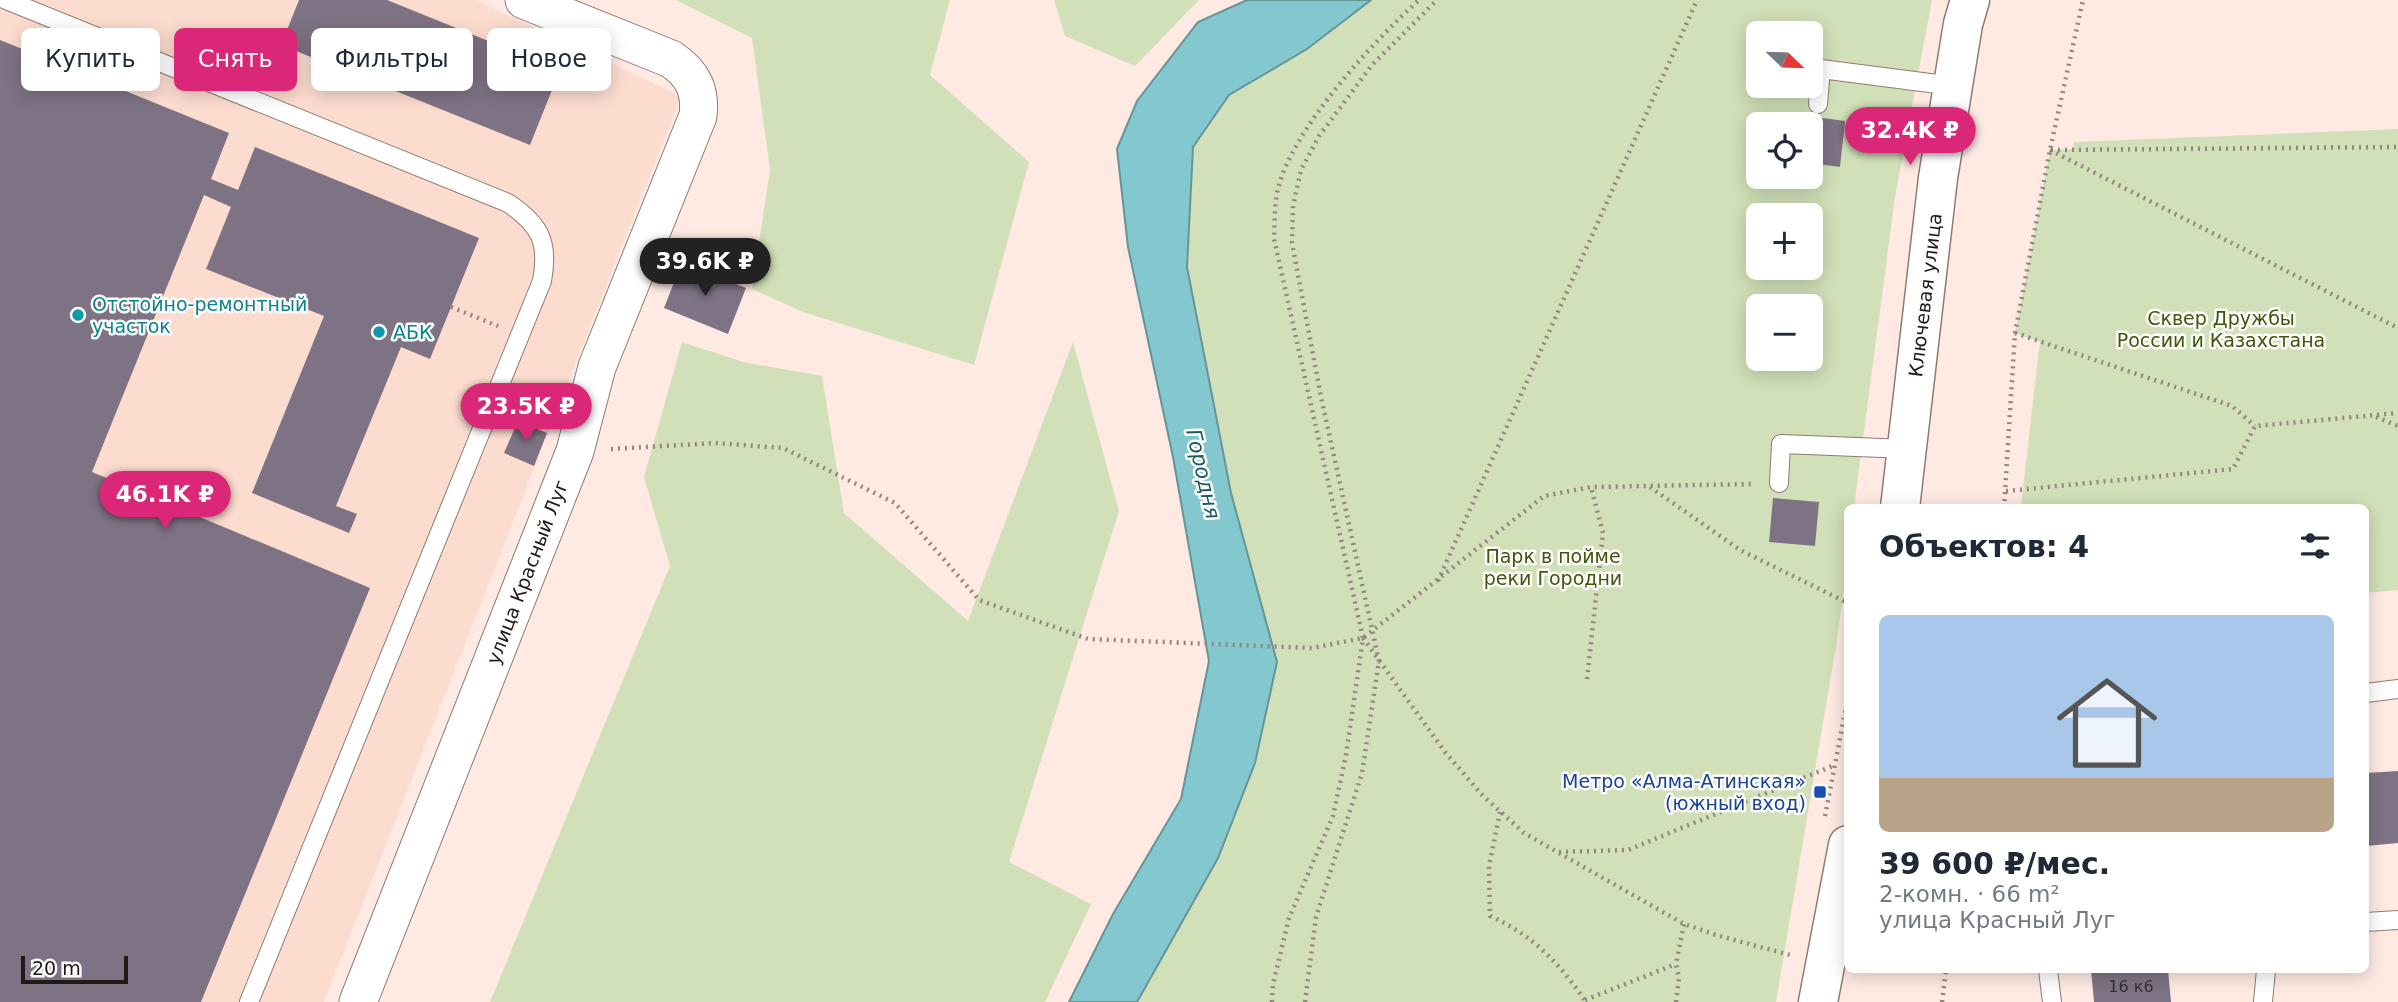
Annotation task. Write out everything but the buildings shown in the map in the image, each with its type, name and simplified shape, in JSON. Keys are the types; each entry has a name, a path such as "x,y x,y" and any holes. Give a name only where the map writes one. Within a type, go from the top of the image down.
{"street":[{"name":"улица Красный Луг","path":"358,1002 575,451 597,367 698,116 700,99 695,83 685,69 671,59 524,0"},
{"name":"Ключевая улица","path":"1900,504 1938,178 1967,8"},
{"path":"1818,1002 1844,866"}],"lane":[{"path":"6,0 508,203 527,216 540,234 546,257 542,281 248,1002"},
{"path":"1818,104 1821,69 1953,86"},
{"path":"1779,483 1781,444 1907,449"},
{"path":"2369,693 2398,689"},
{"path":"2369,922 2398,920"},
{"path":"2048,973 2052,1002"},
{"path":"2263,1002 2266,973"}],"path":[{"path":"1272,1002 1273,984 1289,918 1333,816 1346,755 1363,638 1274,239 1278,185 1301,138 1373,42 1419,0"},
{"path":"1305,1002 1316,918 1362,773 1379,661 1319,384 1292,243 1293,206 1301,170 1319,136 1372,65 1437,0"},
{"path":"1437,582 1697,0"},
{"path":"2004,504 2015,333 2050,150 2083,0"},
{"path":"2050,150 2398,147"},
{"path":"2050,150 2398,328"},
{"path":"2015,333 2232,406 2255,426 2398,414"},
{"path":"2374,416 2398,426"},
{"path":"2006,491 2233,468 2255,426"},
{"path":"575,451 715,443 783,448 895,503 979,600 1088,639 1312,648 1363,638 1544,496 1591,487 1779,483"},
{"path":"1649,486 1740,550 1844,601"},
{"path":"1587,679 1603,533 1591,487"},
{"path":"1363,638 1445,751 1524,833 1684,923 1716,935 1797,957"},
{"path":"1557,853 1628,850 1836,765"},
{"path":"1500,811 1489,866 1490,916 1528,936 1555,961 1585,1001 1676,964"},
{"path":"1676,1002 1679,978 1676,964 1684,923"},
{"path":"1942,1002 1946,973"}],"shaded area":[{"path":"0,0 475,0 535,28 487,28 487,91 611,91 611,63 681,96 324,1002 0,1002"}],"green space":[{"path":"676,0 950,0 930,75 1029,162 974,365 803,312 752,289 770,170 752,38"},
{"path":"1054,0 1199,0 1135,66 1065,36"},
{"name":"Парк в пойме реки Городни","path":"1371,0 1932,0 1895,197 1854,504 1844,504 1844,587 1837,640 1776,1002 1137,1002 1152,972 1277,662 1231,493 1187,267 1193,147 1229,95 1307,49"},
{"name":"Сквер Дружбы России и Казахстана","path":"2398,129 2398,590 2369,593 2369,504 2021,504 2040,342 2015,333 2050,150 2073,149 2074,142"},
{"path":"682,342 743,362 822,376 844,513 968,621 1073,342 1119,511 1009,862 1091,904 1045,1002 490,1002 670,566 644,477"}],"water":[{"name":"Городня","path":"1247,0 1371,0 1307,49 1229,95 1193,147 1187,267 1231,493 1277,662 1255,763 1218,858 1137,1002 1069,1002 1113,914 1181,799 1209,661 1173,457 1128,247 1117,149 1137,101 1198,22"}],"place":[{"name":"Отстойно-ремонтный участок","path":"78,315"},
{"name":"АБК","path":"379,332"},
{"name":"Метро «Алма-Атинская» (южный вход)","path":"1820,792"}]}
